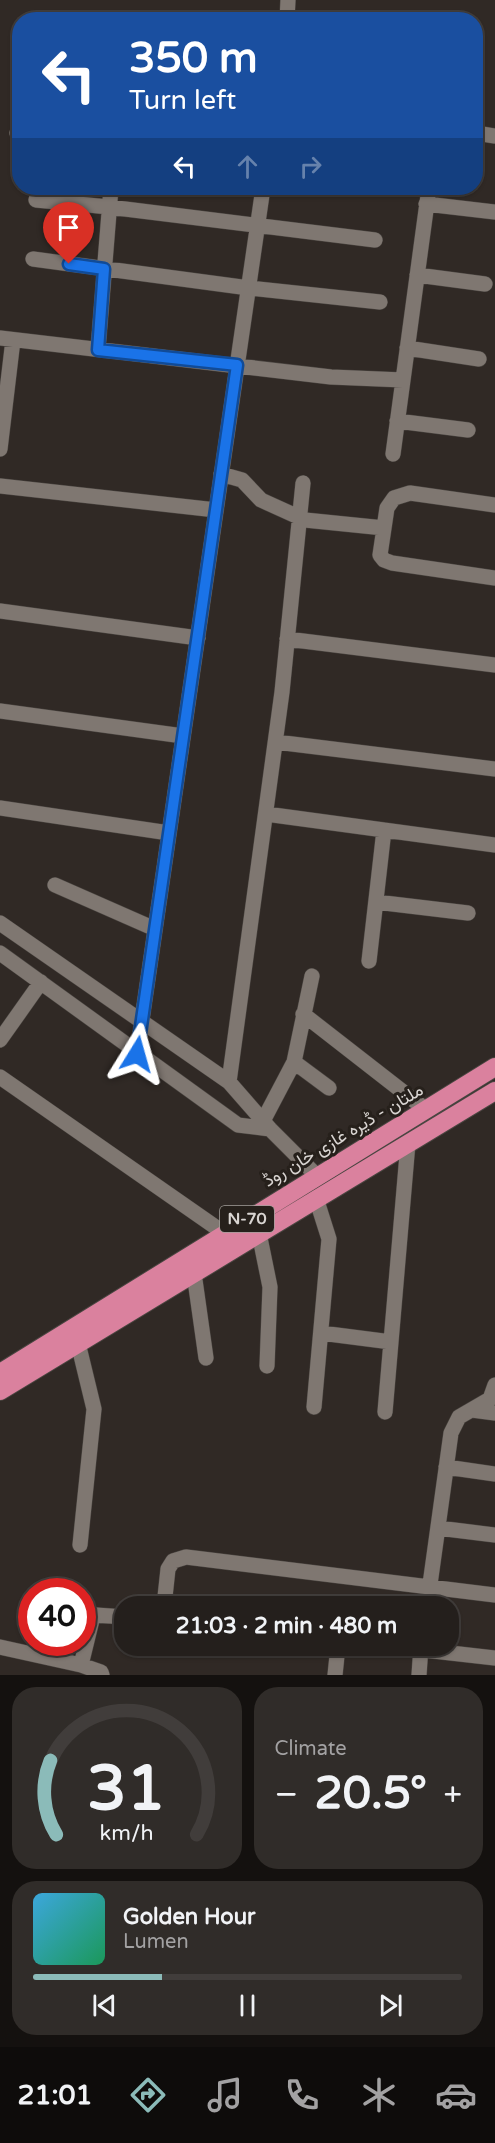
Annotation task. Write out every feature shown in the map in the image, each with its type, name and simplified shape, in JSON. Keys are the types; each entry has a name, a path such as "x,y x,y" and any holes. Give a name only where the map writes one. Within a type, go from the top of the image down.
{"highway":[{"name":"ملتان - ڈیرہ غازی خان روڈ","path":"0,1372 495,1067"},
{"name":"N-70","path":"0,1391 495,1091"}],"street":[{"path":"98,350 110,195"},
{"path":"137,1054 262,195"},
{"path":"393,454 428,195"},
{"path":"36,200 375,240"},
{"path":"426,204 495,212"},
{"path":"33,259 249,288 380,302"},
{"path":"417,275 485,284"},
{"path":"0,449 7,339 331,377 403,380"},
{"path":"407,348 479,359"},
{"path":"397,421 468,430"},
{"path":"221,474 242,480 261,500 305,519 384,528"},
{"path":"229,1082 276,742 303,483"},
{"path":"0,486 216,510"},
{"path":"495,505 410,493 394,498 387,508 380,555 384,560 392,563 495,578"},
{"path":"0,611 198,638"},
{"path":"287,639 495,665"},
{"path":"0,711 183,736"},
{"path":"276,742 495,769"},
{"path":"0,808 169,833"},
{"path":"266,814 495,845"},
{"path":"369,961 384,830"},
{"path":"55,885 155,928"},
{"path":"376,902 468,913"},
{"path":"0,923 229,1082 317,1176"},
{"path":"0,953 238,1125 267,1125"},
{"path":"267,1125 294,1062 312,976"},
{"path":"0,1040 41,982"},
{"path":"303,1014 425,1109"},
{"path":"294,1062 329,1088"},
{"path":"0,1077 224,1233"},
{"path":"385,1412 408,1143"},
{"path":"314,1407 329,1239 316,1198"},
{"path":"259,1233 270,1287 267,1366"},
{"path":"194,1273 206,1358"},
{"path":"321,1333 391,1342"},
{"path":"78,1343 94,1409 80,1545"},
{"path":"428,1596 451,1433 459,1418 490,1399 495,1385"},
{"path":"472,1410 495,1413"},
{"path":"447,1467 495,1473"},
{"path":"438,1528 495,1535"},
{"path":"165,1596 168,1569 173,1561 186,1557 495,1595"},
{"path":"96,1615 114,1616"},
{"path":"0,1647 18,1648"},
{"path":"459,1653 495,1658"},
{"path":"59,1656 101,1672 102,1675"},
{"path":"81,1665 82,1656"},
{"path":"335,1675 337,1656"},
{"path":"418,1675 420,1656"}],"route":[{"path":"69,264 104,269 98,350 237,365 137,1054"}]}
